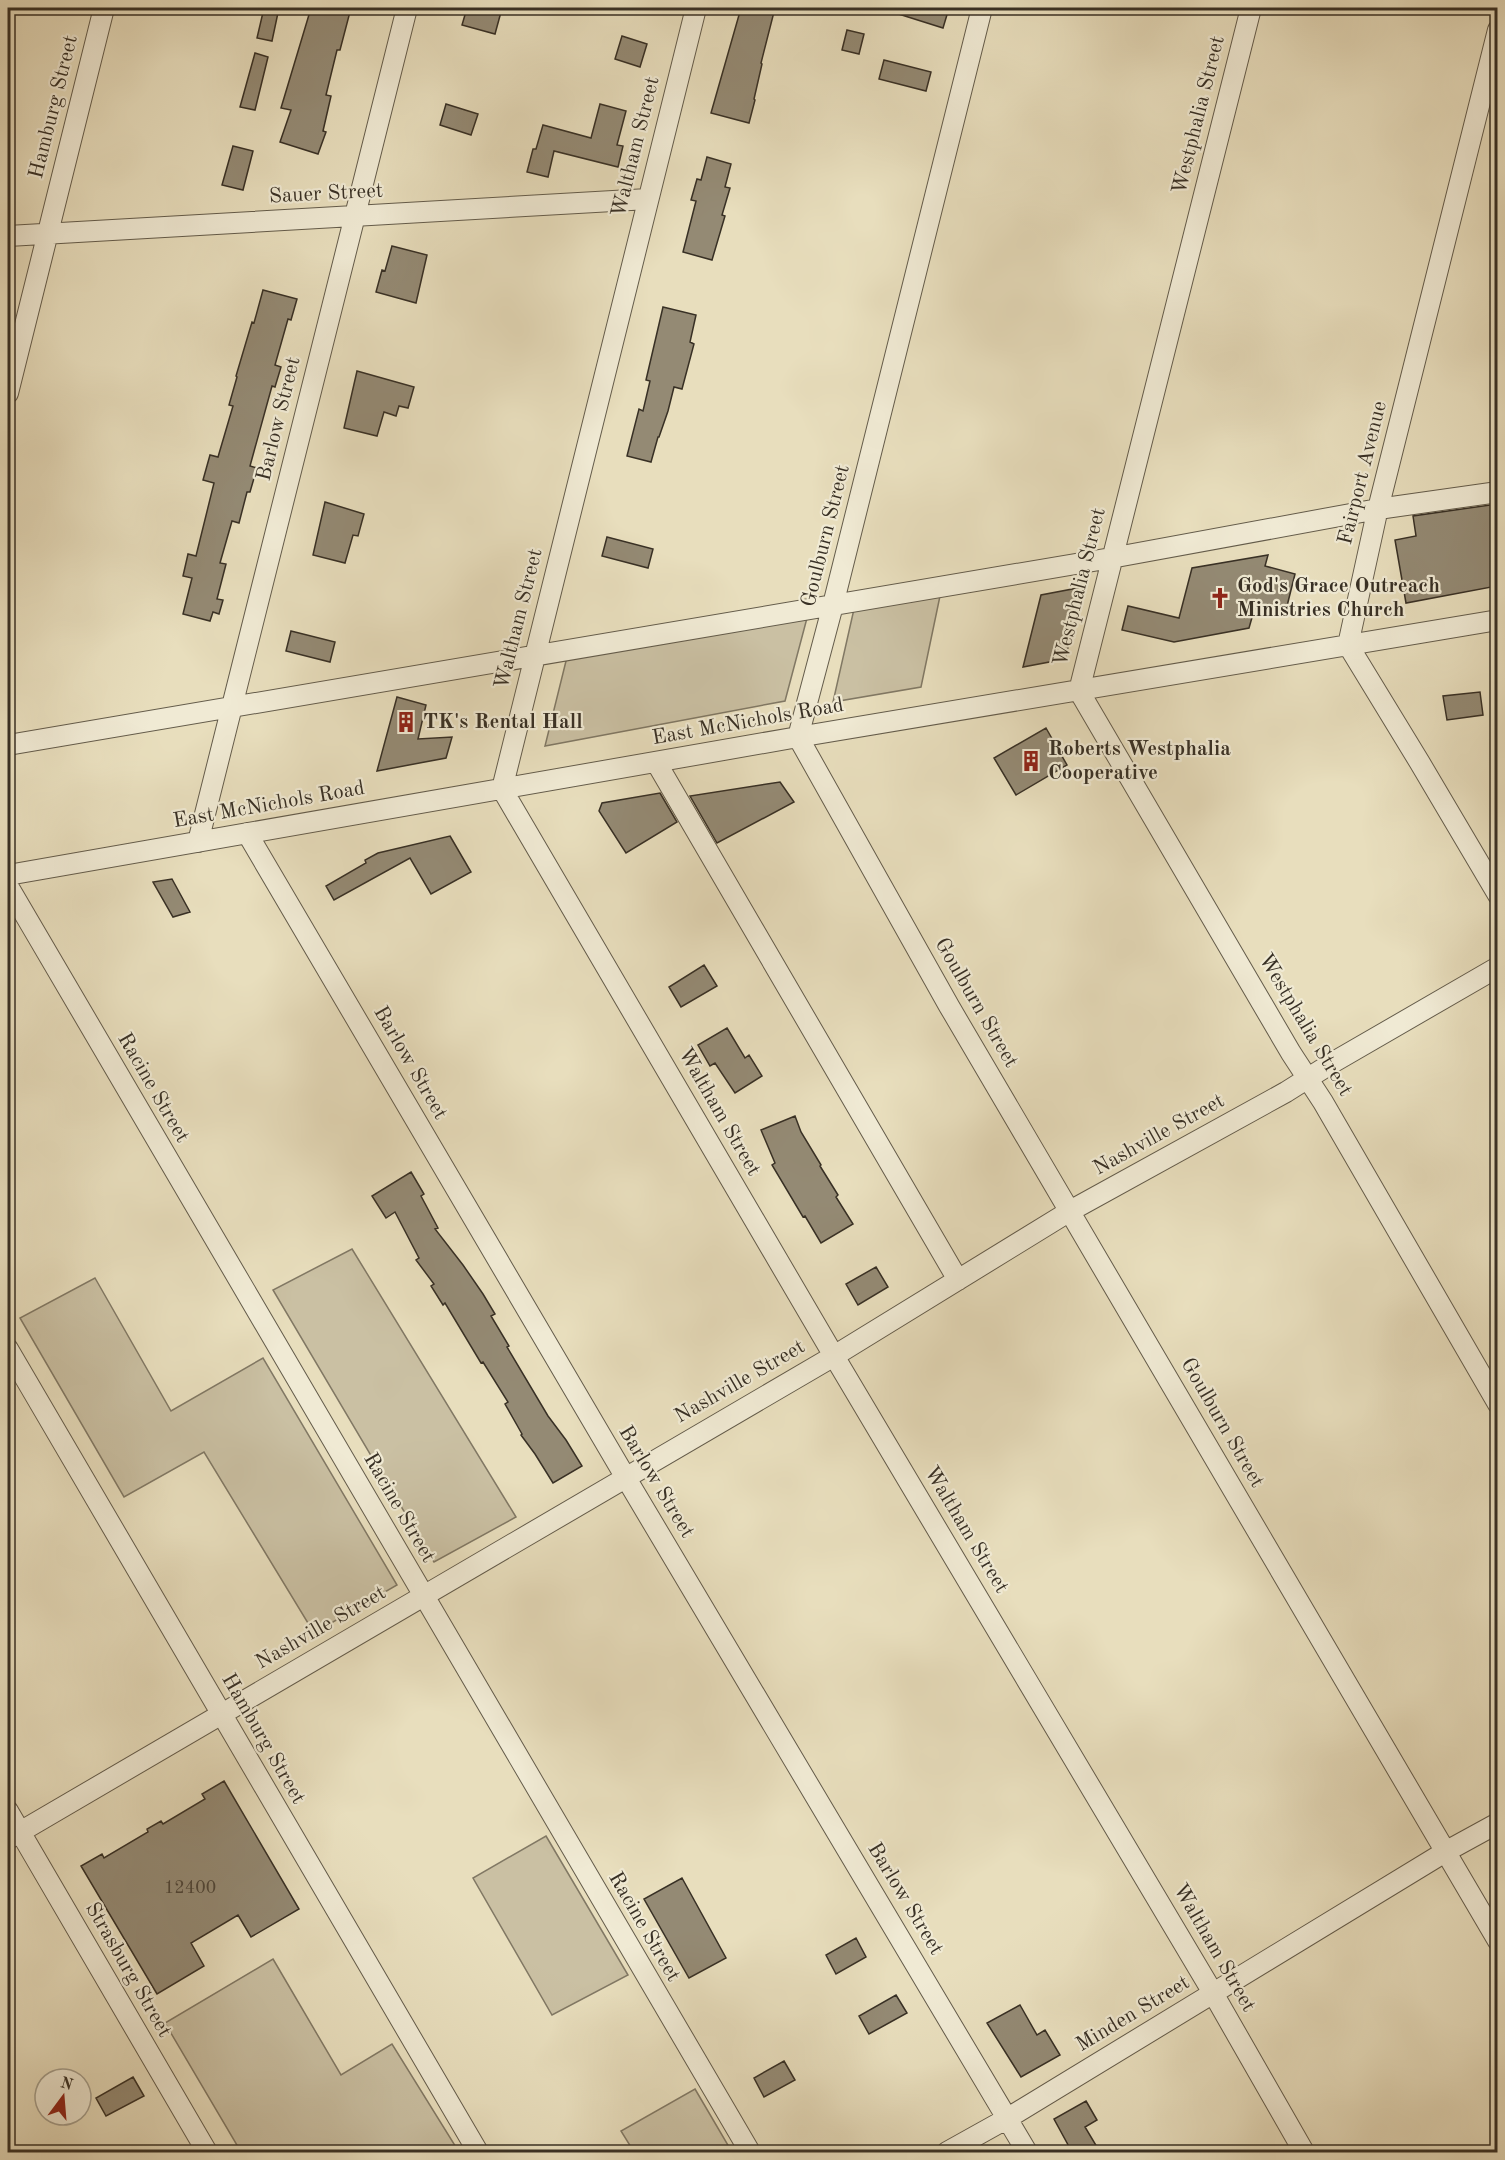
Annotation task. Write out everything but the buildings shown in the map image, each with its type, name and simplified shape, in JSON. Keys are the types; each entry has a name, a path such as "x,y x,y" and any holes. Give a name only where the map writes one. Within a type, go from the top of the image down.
{"street":[{"name":"Hamburg Street","path":"8,393 104,8"},
{"name":"Barlow Street","path":"198,842 407,8"},
{"name":"Waltham Street","path":"696,8 502,789 834,1356 1213,1993 1304,2152"},
{"name":"Goulburn Street","path":"982,8 798,737 949,1006 1497,1941"},
{"name":"Westphalia Street","path":"1251,8 1079,691 1497,1404"},
{"name":"Fairport Avenue","path":"1348,645 1378,509 1497,30"},
{"name":"Sauer Street","path":"8,236 648,199"},
{"path":"8,745 1111,558 1378,509 1497,492"},
{"name":"East McNichols Road","path":"8,875 798,737 1497,620"},
{"path":"1348,645 1497,895"},
{"path":"656,762 958,1280"},
{"name":"Barlow Street","path":"247,833 626,1478 1027,2152"},
{"name":"Racine Street","path":"8,886 750,2152"},
{"name":"Nashville Street","path":"14,1836 834,1356 1070,1211 1308,1079 1497,967"},
{"name":"Hamburg Street","path":"8,1349 478,2152"},
{"name":"Strasburg Street","path":"8,1811 14,1836 207,2152"},
{"name":"Minden Street","path":"947,2152 1008,2118 1497,1823"}],"shaded area":[{"path":"940,596 921,687 833,702 854,609"},
{"path":"807,618 785,701 545,746 567,657"},
{"path":"352,1249 516,1517 434,1562 273,1290"},
{"path":"95,1278 171,1411 263,1358 397,1585 314,1633 204,1452 124,1497 20,1318"},
{"path":"546,1836 628,1975 552,2015 473,1878"},
{"path":"273,1959 341,2075 392,2044 459,2152 241,2152 165,2023"},
{"path":"695,2089 732,2152 634,2152 621,2131"}],"place":[{"name":"God's Grace Outreach Ministries Church","path":"1220,598"},
{"name":"TK's Rental Hall","path":"406,722"},
{"name":"Roberts Westphalia Cooperative","path":"1031,761"}]}
